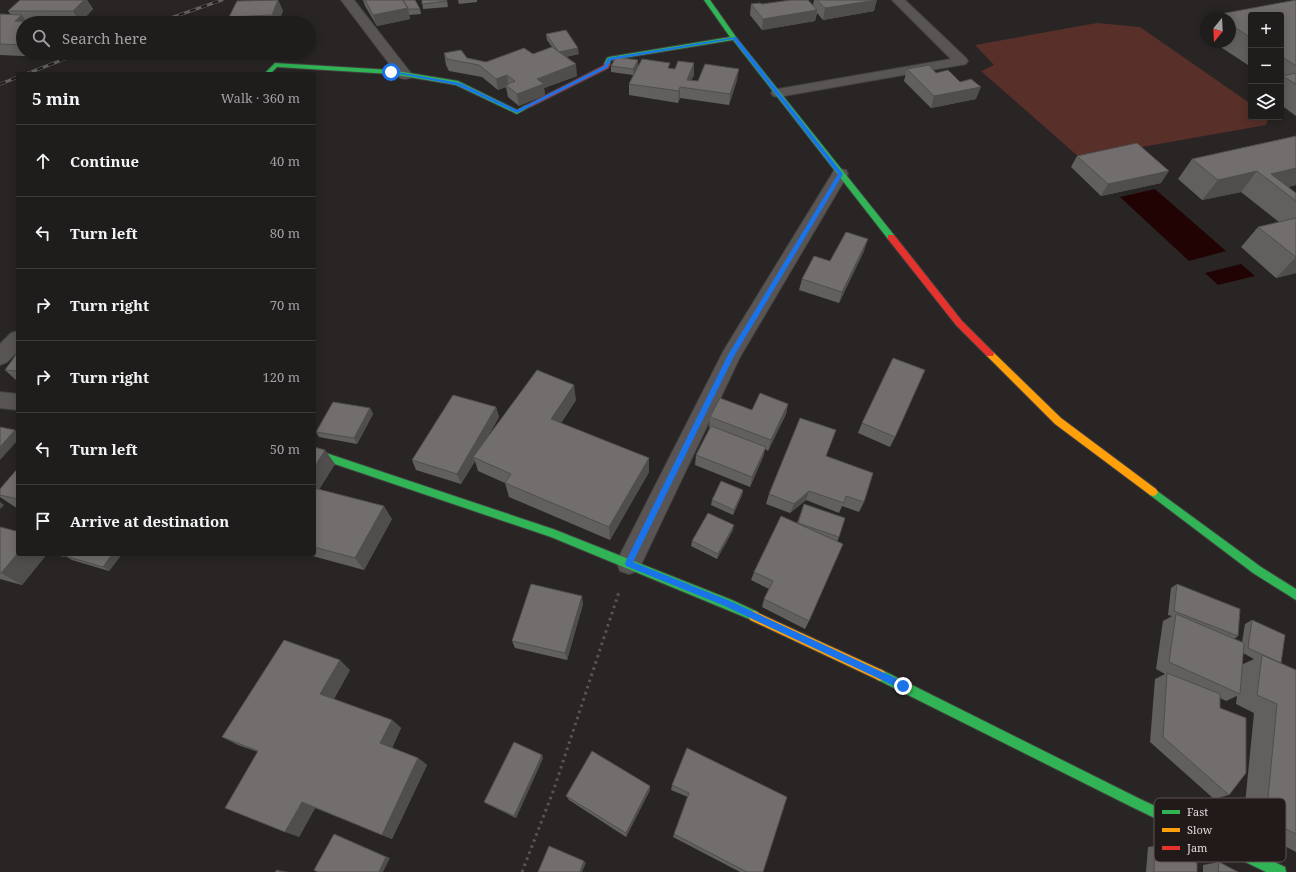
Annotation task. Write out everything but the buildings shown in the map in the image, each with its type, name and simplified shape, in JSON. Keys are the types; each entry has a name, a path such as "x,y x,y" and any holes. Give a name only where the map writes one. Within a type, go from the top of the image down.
{"street":[{"path":"347,0 405,75"},
{"path":"707,0 734,38 840,174 959,323 1058,421 1257,570 1296,595"},
{"path":"778,93 961,61 898,0"},
{"path":"269,72 275,65 391,72 458,84 517,112 606,67 609,59 734,38"},
{"path":"629,563 731,355 840,174"},
{"path":"0,357 16,340"},
{"path":"0,400 16,402"},
{"path":"316,454 553,533 728,604 903,686 1154,812"},
{"path":"1259,862 1280,872"}],"path":[{"path":"522,872 554,789 629,563"}],"shaded area":[{"path":"1097,23 1140,27 1248,102 1248,120 1268,120 1266,125 1080,158 981,71 994,65 975,45"},
{"path":"1155,189 1226,251 1189,261 1120,197"},
{"path":"1241,264 1255,276 1218,285 1205,273"}],"railway":[{"path":"176,16 222,0"},
{"path":"31,72 62,60"},
{"path":"0,84 16,78"}],"traffic: fast":[{"path":"707,0 734,38 891,237"},
{"path":"607,64 609,59 734,38"},
{"path":"269,72 275,65 391,72 458,83 517,112 528,106"},
{"path":"316,454 553,533 754,616"},
{"path":"1153,492 1257,570 1296,595"},
{"path":"880,675 1154,812"},
{"path":"1259,862 1280,872"}],"traffic: slow":[{"path":"990,354 1058,421 1153,492"},
{"path":"754,616 880,675"}],"traffic: jam":[{"path":"528,106 606,67 607,64"},
{"path":"891,237 959,323 990,354"}],"route":[{"path":"391,72 458,84 517,112 606,67 609,59 734,38 840,174 731,355 629,563 728,604 903,686"}]}
